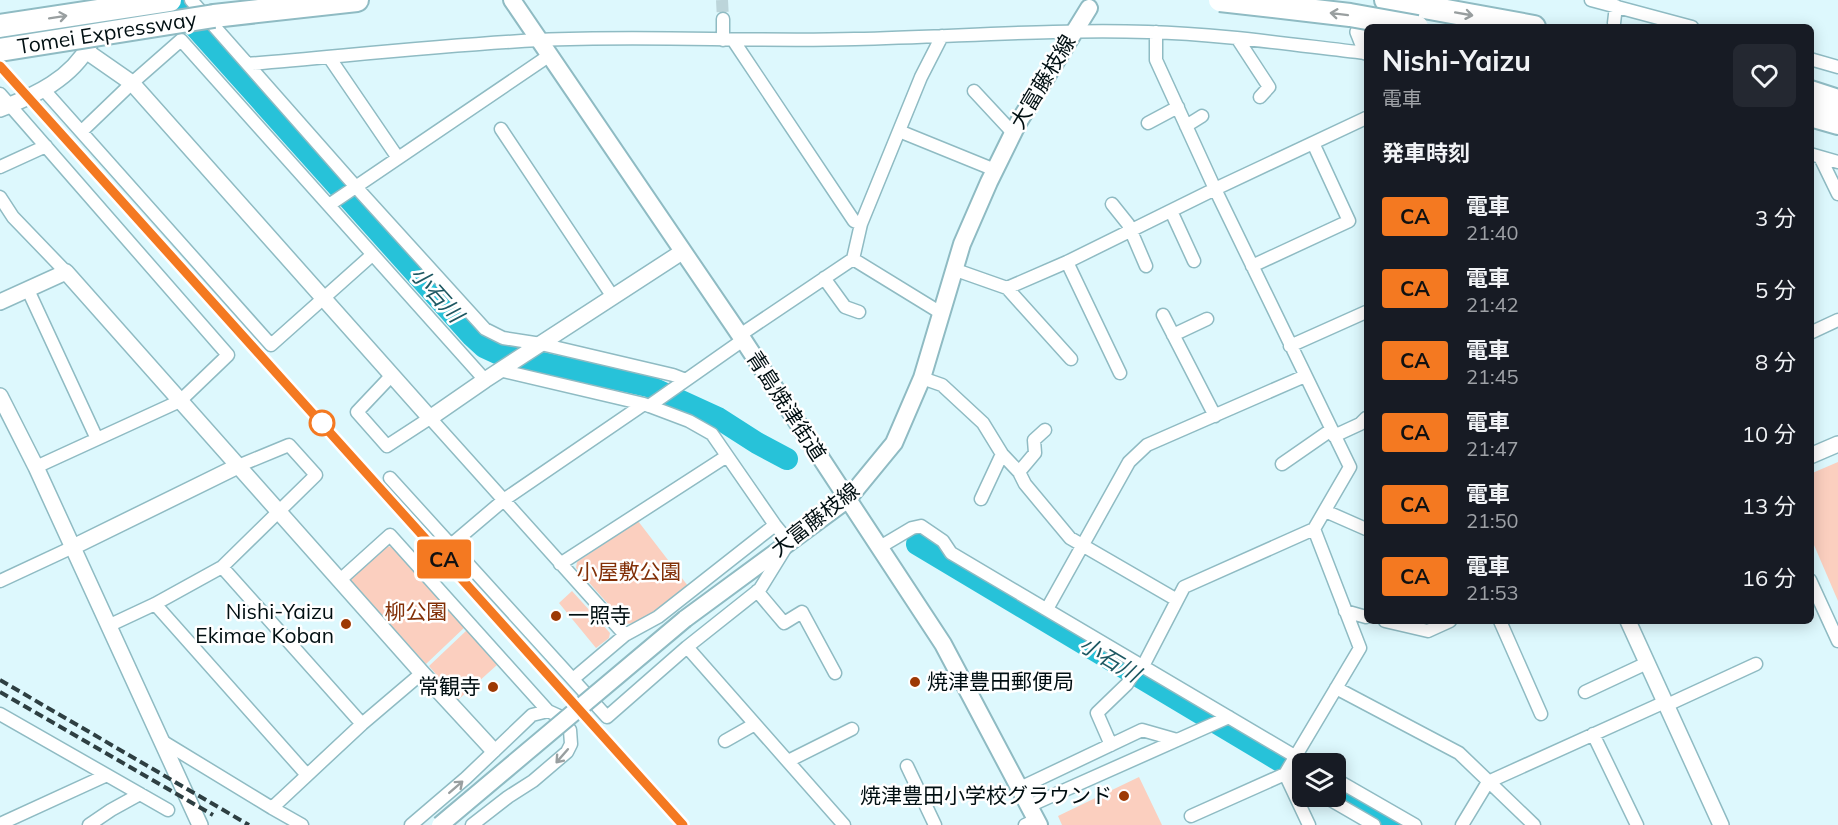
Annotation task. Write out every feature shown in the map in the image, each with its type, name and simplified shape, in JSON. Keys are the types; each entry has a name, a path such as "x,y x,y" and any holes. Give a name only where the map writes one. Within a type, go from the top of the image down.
{"highway":[{"name":"Tomei Expressway","path":"0,27 170,0"},
{"name":"Tomei Expressway","path":"0,50 214,16 357,0"},
{"path":"1220,0 1350,15 1400,24"},
{"path":"1386,0 1518,24"},
{"path":"1814,93 1838,101"},
{"path":"1814,116 1838,123"}],"main road":[{"name":"青島焼津街道","path":"513,0 741,338 943,644 1020,788 1032,819"},
{"name":"大富藤枝線","path":"440,825 685,620 848,499 894,443 922,378 962,244 995,170 1013,133 1089,8"}],"street":[{"path":"36,467 180,401 228,355 46,146 3,103 44,90 63,77 86,51 115,0"},
{"path":"192,0 356,187 485,329 503,338 540,344 673,375 683,382"},
{"path":"1591,0 1612,3 1682,24"},
{"path":"1612,3 1614,23"},
{"path":"723,19 728,40 854,221 861,224"},
{"path":"248,64 539,40 855,39 1074,31 1156,32 1364,52"},
{"path":"1111,745 1097,713 1127,684 1141,665 1184,587 1314,529 1350,467 1215,189 1156,60 1156,32"},
{"path":"1358,32 1364,47"},
{"path":"452,544 505,499 683,382 853,259 861,224 898,131 921,77 942,36"},
{"path":"1237,38 1269,87 1260,97"},
{"path":"82,131 181,40 485,380"},
{"path":"86,51 132,83 625,635"},
{"path":"329,205 550,54"},
{"path":"329,57 398,159"},
{"path":"1814,60 1838,67"},
{"path":"44,90 271,345 372,255"},
{"path":"974,91 1013,133"},
{"path":"1148,123 1178,107"},
{"path":"1186,126 1202,116"},
{"path":"1007,288 1067,262 1364,119"},
{"path":"501,129 613,297"},
{"path":"898,131 995,170"},
{"path":"1252,266 1348,221 1313,143"},
{"path":"0,167 46,146"},
{"path":"1815,155 1838,162"},
{"path":"1815,155 1838,194"},
{"path":"0,197 13,217 66,272 493,750"},
{"path":"1112,204 1128,224 1146,266"},
{"path":"1171,210 1194,261"},
{"path":"392,375 357,412 387,446 499,370 682,252"},
{"path":"853,259 941,313"},
{"path":"1067,262 1120,373"},
{"path":"953,269 1007,288 1071,359"},
{"path":"0,302 66,272"},
{"path":"824,278 844,307 859,312"},
{"path":"28,290 97,439"},
{"path":"1290,346 1364,313"},
{"path":"1163,315 1215,416"},
{"path":"1173,335 1207,319"},
{"path":"1814,331 1838,320"},
{"path":"390,478 607,717 687,647 757,591 789,542 712,434 650,404 499,370"},
{"path":"1047,609 1129,462 1147,445 1305,376"},
{"path":"922,378 942,385 983,423 1002,454 1019,472 1024,484 1070,538 1177,600"},
{"path":"0,396 36,467 200,825"},
{"path":"1282,464 1333,433 1364,422"},
{"path":"1019,472 1035,453 1034,440 1045,430"},
{"path":"0,581 238,466 289,444 316,476 280,513 222,567 155,604 108,626"},
{"path":"1814,454 1838,444"},
{"path":"981,499 1002,454"},
{"path":"560,564 727,456"},
{"path":"1325,511 1364,528"},
{"path":"573,679 625,635 658,617 775,525"},
{"path":"880,547 912,528 921,526 943,541 951,552 1292,755"},
{"path":"1296,753 1360,648 1314,529"},
{"path":"340,580 390,535 548,711 559,716 570,730 571,744 567,752 472,825"},
{"path":"222,567 362,724"},
{"path":"757,591 784,623 802,612 835,673"},
{"path":"155,604 307,775"},
{"path":"1815,604 1838,641"},
{"path":"1345,611 1364,616"},
{"path":"1398,624 1428,631 1443,624"},
{"path":"1501,624 1541,714"},
{"path":"1629,624 1721,825"},
{"path":"687,647 844,825"},
{"path":"1585,692 1647,663"},
{"path":"1462,825 1488,782 1756,664"},
{"path":"272,808 362,724 422,673"},
{"path":"1336,688 1459,753 1534,825"},
{"path":"411,825 466,778 532,715 548,711"},
{"path":"0,714 168,810"},
{"path":"1032,819 1177,740 1229,717"},
{"path":"726,741 755,724"},
{"path":"788,762 852,729"},
{"path":"1020,788 1142,730 1177,740"},
{"path":"1593,734 1637,825"},
{"path":"162,741 302,825"},
{"path":"1191,816 1285,774 1292,760"},
{"path":"907,766 935,825"},
{"path":"1285,774 1292,778"},
{"path":"1285,774 1309,825"},
{"path":"0,824 107,775"},
{"path":"1346,785 1415,825"},
{"path":"88,825 140,794"},
{"path":"1343,807 1374,825"}],"green space":[{"path":"1838,462 1838,601 1814,545 1814,472"},
{"name":"小屋敷公園","path":"638,521 688,586 651,615 626,624 576,568 577,562"},
{"name":"柳公園","path":"386,546 393,547 466,626 426,664 351,581 353,574"},
{"path":"572,591 610,633 609,638 596,648 559,603"},
{"path":"467,630 497,665 458,700 429,666"},
{"name":"焼津豊田小学校グラウンド","path":"1139,777 1162,825 1062,825 1058,816"}],"waterway":[{"name":"小石川","path":"171,0 484,347 497,353 648,386 718,418 787,459"},
{"name":"小石川","path":"917,544 1292,768"},
{"name":"小石川","path":"1346,799 1390,825"}],"tunnel":[{"path":"722,0 723,19"}],"railway":[{"path":"0,66 683,825"},
{"path":"0,680 249,825"},
{"path":"0,692 213,815"}],"train":[{"name":"CA","path":"0,66 683,825"}],"place":[{"name":"一照寺","path":"556,616"},
{"name":"Nishi-Yaizu Ekimae Koban","path":"346,624"},
{"name":"焼津豊田郵便局","path":"915,682"},
{"name":"常観寺","path":"493,687"},
{"name":"焼津豊田小学校グラウンド","path":"1124,796"}]}
